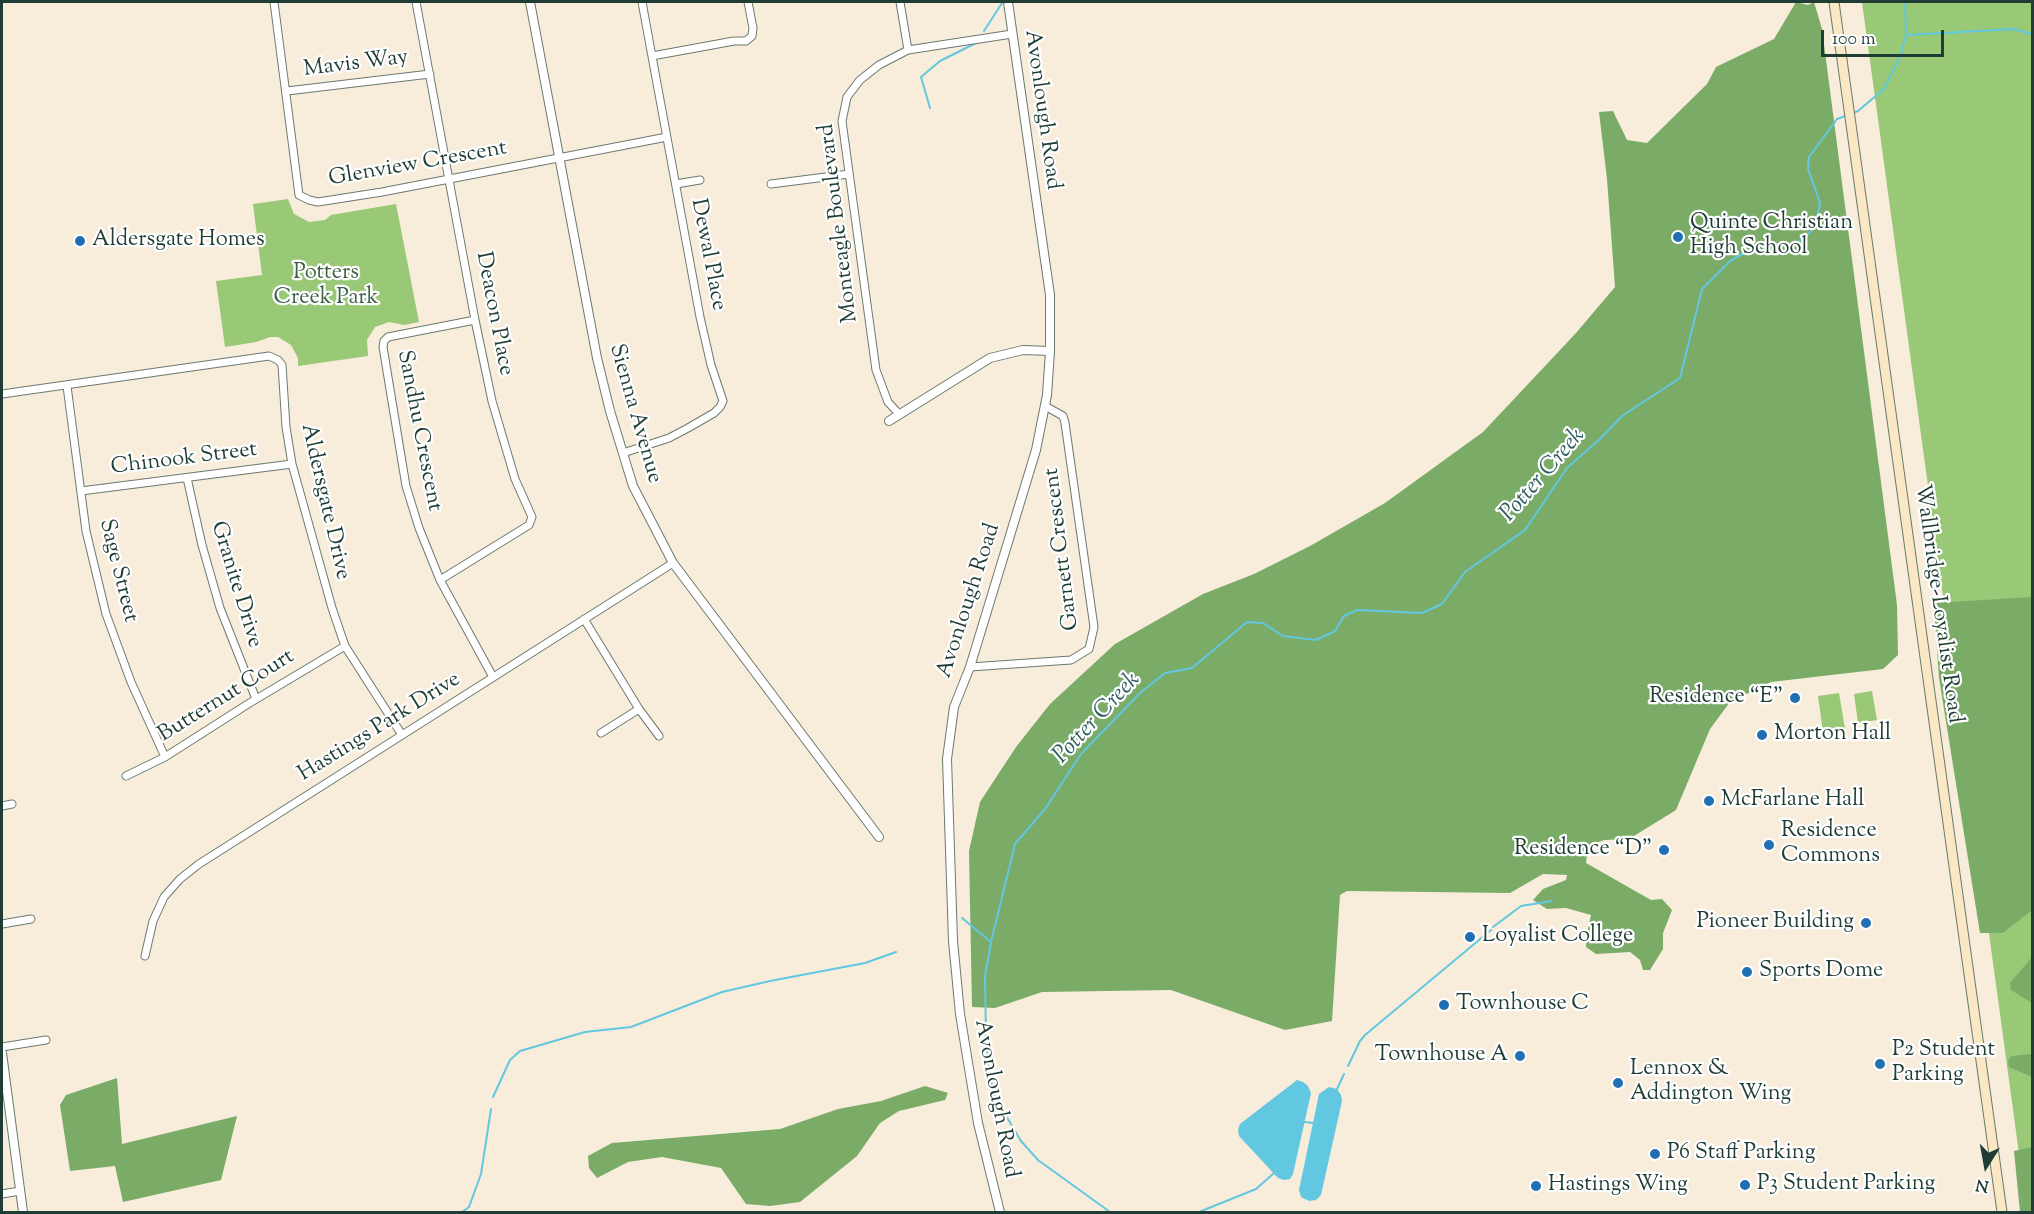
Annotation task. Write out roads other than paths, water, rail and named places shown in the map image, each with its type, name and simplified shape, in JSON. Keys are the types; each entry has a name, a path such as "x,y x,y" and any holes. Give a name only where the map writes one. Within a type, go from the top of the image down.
{"main road":[{"name":"Wallbridge-Loyalist Road","path":"1834,2 2002,1212"}],"street":[{"name":"Glenview Crescent","path":"274,2 299,195 318,202 667,137"},
{"name":"Deacon Place","path":"416,2 475,320 500,431 515,479 532,517 529,525 440,580"},
{"name":"Sienna Avenue","path":"530,2 597,358 633,486 673,563 879,837"},
{"name":"Dewal Place","path":"623,453 669,438 714,413 723,401 711,365 700,317 642,2"},
{"path":"652,56 734,41 746,41 752,36 753,28 748,2"},
{"path":"900,2 908,50"},
{"name":"Avonlough Road","path":"1000,1212 976,1112 960,1014 953,941 947,759 954,707 970,667 1036,450 1045,406 1050,351 1050,295 1008,2"},
{"name":"Monteagle Boulevard","path":"899,414 888,402 876,370 842,121 847,98 860,80 879,65 908,50 1012,34"},
{"name":"Mavis Way","path":"287,91 430,74"},
{"path":"771,184 849,174"},
{"path":"676,184 700,180"},
{"name":"Sandhu Crescent","path":"475,320 388,337 382,347 406,486 418,528 440,580 493,677"},
{"path":"889,421 990,358 1023,350 1050,351"},
{"name":"Aldersgate Drive","path":"2,394 269,356 278,360 282,365 286,427 292,464 315,552 345,646 402,735"},
{"name":"Sage Street","path":"67,386 86,531 106,614 131,682 165,756"},
{"name":"Garnett Crescent","path":"970,667 1071,660 1089,649 1094,627 1065,423 1063,416 1045,406"},
{"name":"Chinook Street","path":"81,491 292,464"},
{"name":"Granite Drive","path":"186,478 220,608 256,699"},
{"name":"Hastings Park Drive","path":"146,956 153,921 164,897 180,879 199,864 673,563"},
{"path":"584,619 639,709 659,736"},
{"name":"Butternut Court","path":"126,776 165,756 345,646"},
{"path":"601,733 639,709"},
{"path":"2,806 12,804"},
{"path":"2,924 31,919"},
{"path":"2,1047 46,1040"},
{"path":"2,1053 4,1087 23,1212"},
{"path":"2,1194 20,1191"}],"water":[{"path":"1297,1080 1308,1086 1311,1093 1293,1174 1290,1179 1284,1180 1278,1178 1239,1136 1238,1130 1240,1124"},
{"path":"1329,1087 1337,1089 1342,1101 1321,1195 1316,1200 1309,1201 1301,1197 1299,1190 1319,1094"}],"waterway":[{"name":"Potter Creek","path":"1853,113 1884,89 1900,57 1906,35 1905,2"},
{"path":"984,31 1002,3"},
{"path":"1907,35 2013,29 2032,34"},
{"path":"930,108 921,77 940,61 978,42"},
{"name":"Potter Creek","path":"1110,1212 1038,1160 1021,1141 996,1099 990,1078 986,1039 985,977 991,942 1015,844 1045,809 1081,754 1140,693 1165,673 1192,668 1247,622 1263,623 1283,636 1316,640 1335,631 1344,616 1357,610 1422,613 1442,604 1465,572 1525,530 1567,468 1622,416 1680,378 1702,289 1730,261 1763,243 1793,246 1810,232 1816,224 1820,203 1808,169 1809,157 1837,119 1848,115"},
{"path":"1493,927 1521,906 1552,901"},
{"path":"962,918 991,942"},
{"path":"1348,1066 1365,1035 1491,930"},
{"path":"493,1097 510,1060 520,1051 585,1032 631,1027 722,992 865,963 896,952"},
{"path":"1337,1089 1344,1074"},
{"path":"462,1212 469,1207 481,1174 491,1109"},
{"path":"1305,1122 1313,1123"},
{"path":"1199,1212 1256,1189 1274,1173"}],"place":[{"name":"Quinte Christian High School","path":"1678,237"},
{"name":"Aldersgate Homes","path":"80,241"},
{"name":"Residence “E”","path":"1795,698"},
{"name":"Morton Hall","path":"1762,735"},
{"name":"McFarlane Hall","path":"1709,801"},
{"name":"Residence Commons","path":"1769,845"},
{"name":"Residence “D”","path":"1664,850"},
{"name":"Pioneer Building","path":"1866,923"},
{"name":"Loyalist College","path":"1470,937"},
{"name":"Sports Dome","path":"1747,972"},
{"name":"Townhouse C","path":"1444,1005"},
{"name":"Townhouse A","path":"1520,1056"},
{"name":"P2 Student Parking","path":"1880,1064"},
{"name":"Lennox & Addington Wing","path":"1618,1083"},
{"name":"P6 Staff Parking","path":"1655,1154"},
{"name":"P3 Student Parking","path":"1745,1185"},
{"name":"Hastings Wing","path":"1536,1186"}],"park label":[{"name":"Potters Creek Park","path":"326,286"}]}
